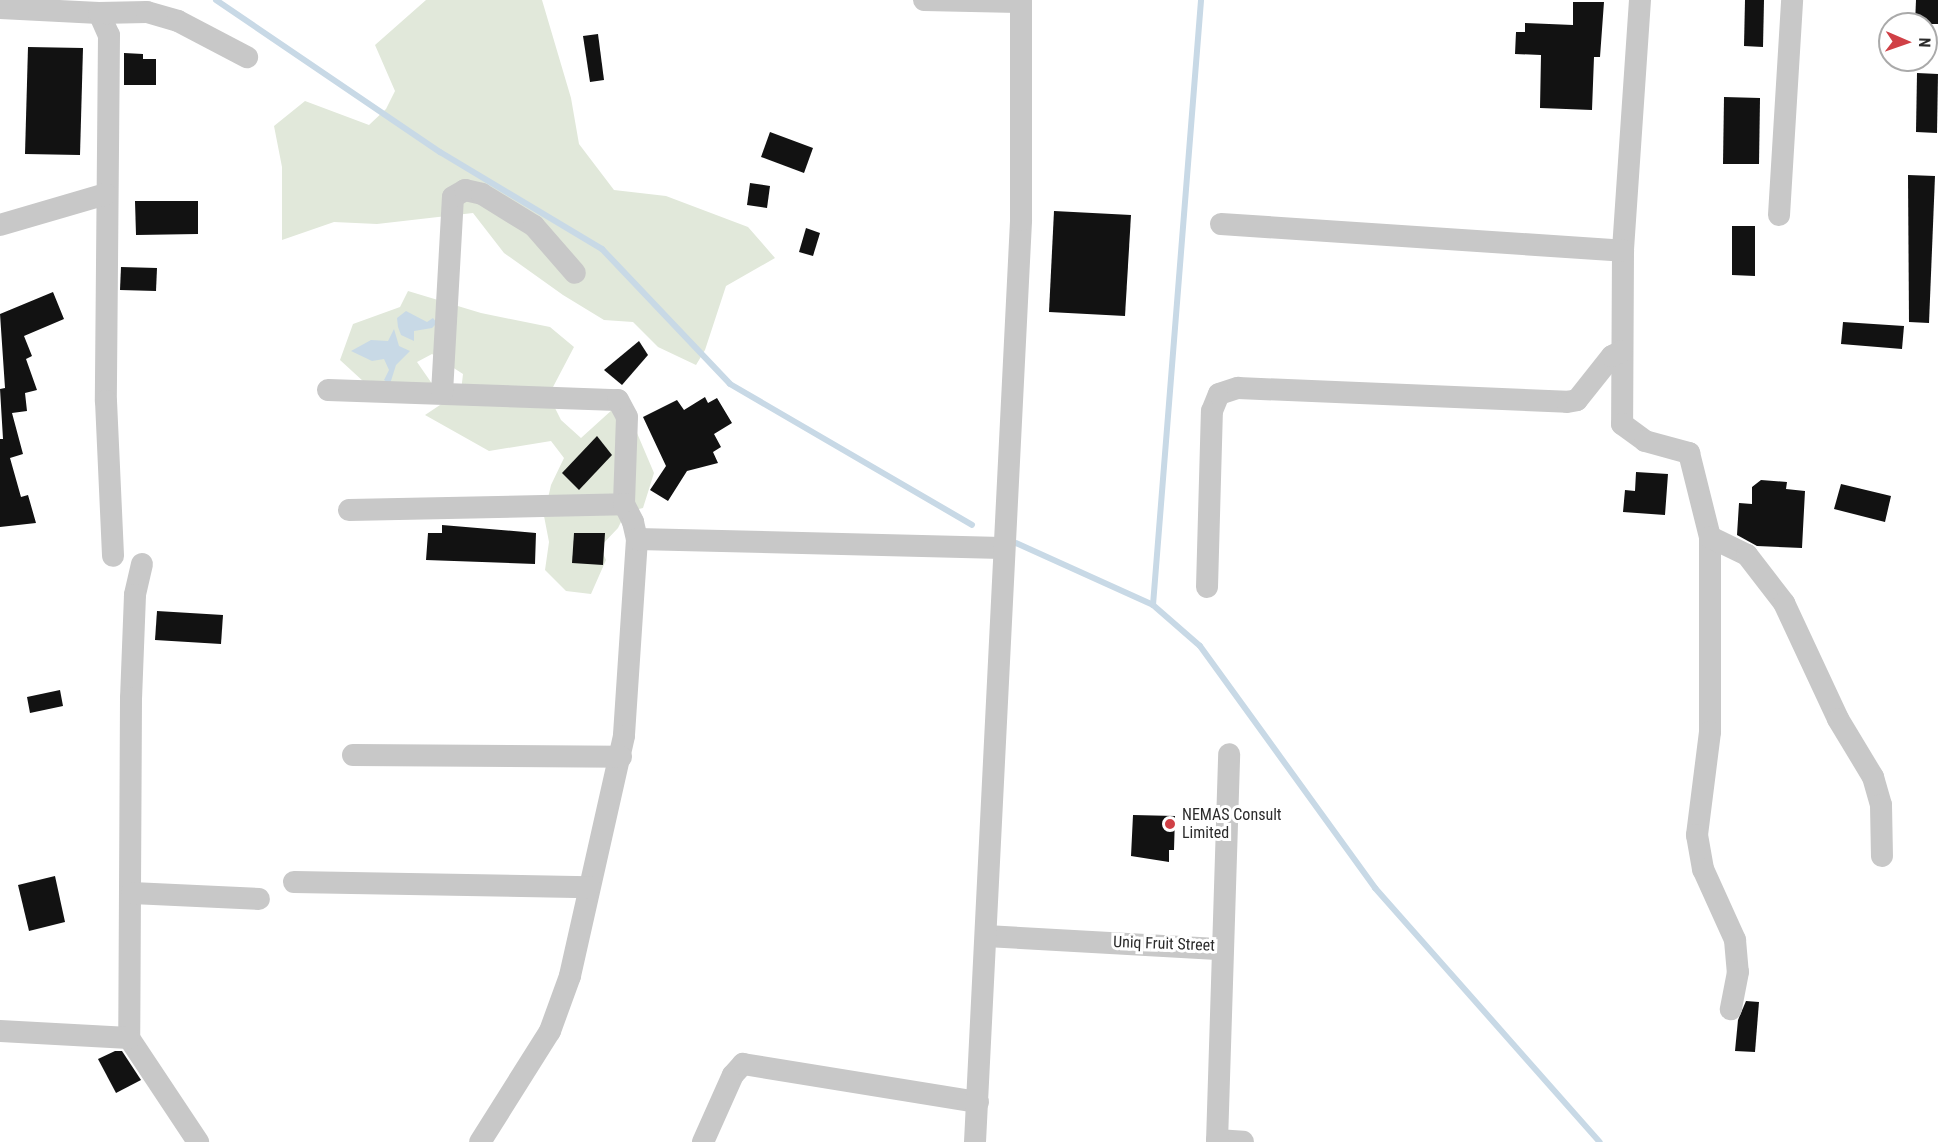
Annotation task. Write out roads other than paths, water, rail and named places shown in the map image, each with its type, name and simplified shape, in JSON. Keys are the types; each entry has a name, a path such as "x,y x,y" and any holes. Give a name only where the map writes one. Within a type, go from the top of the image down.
{"street":[{"path":"924,0 1021,1 1021,220 1002,548 987,936 975,1142"},
{"path":"1640,0 1623,251 1622,424 1645,441 1689,453 1710,537 1710,732 1697,835 1703,869 1735,940 1738,972 1731,1009"},
{"path":"1779,215 1792,0"},
{"path":"0,8 99,13 147,12 178,21 246,57"},
{"path":"99,13 109,35 106,401 113,556"},
{"path":"442,393 453,196 465,190 482,194 534,226 575,273"},
{"path":"0,225 106,194"},
{"path":"1221,224 1623,251"},
{"path":"1207,587 1212,411 1218,394 1238,387 1567,402 1577,400 1608,361 1622,351"},
{"path":"328,390 618,400 627,417 624,504 636,539 621,757 570,976 550,1031 480,1142"},
{"path":"349,510 624,504"},
{"path":"1710,537 1746,555 1784,603 1838,719 1873,777 1881,805 1882,856"},
{"path":"636,539 1002,548"},
{"path":"142,564 135,595 131,698 132,893 129,1038 198,1142"},
{"name":"Uniq Fruit Street","path":"987,936 1222,949 1229,754"},
{"path":"353,755 621,757"},
{"path":"294,882 589,887"},
{"path":"132,893 258,899"},
{"path":"1222,949 1217,1141 1243,1142"},
{"path":"0,1031 129,1038"},
{"path":"703,1142 733,1075 743,1064 978,1102"}],"water":[{"path":"406,311 427,322 433,318 437,323 432,328 414,331 414,341 401,335 398,327 397,318"},
{"path":"394,329 399,346 410,351 396,365 390,384 384,380 389,370 384,359 372,361 351,351 371,340 388,341"}],"waterway":[{"path":"216,0 440,152 602,249 730,384 972,525"},
{"path":"1153,605 1201,0"},
{"path":"1016,543 1153,605 1200,646 1375,888 1600,1142"}],"place":[{"name":"NEMAS Consult Limited","path":"1170,824"}]}
